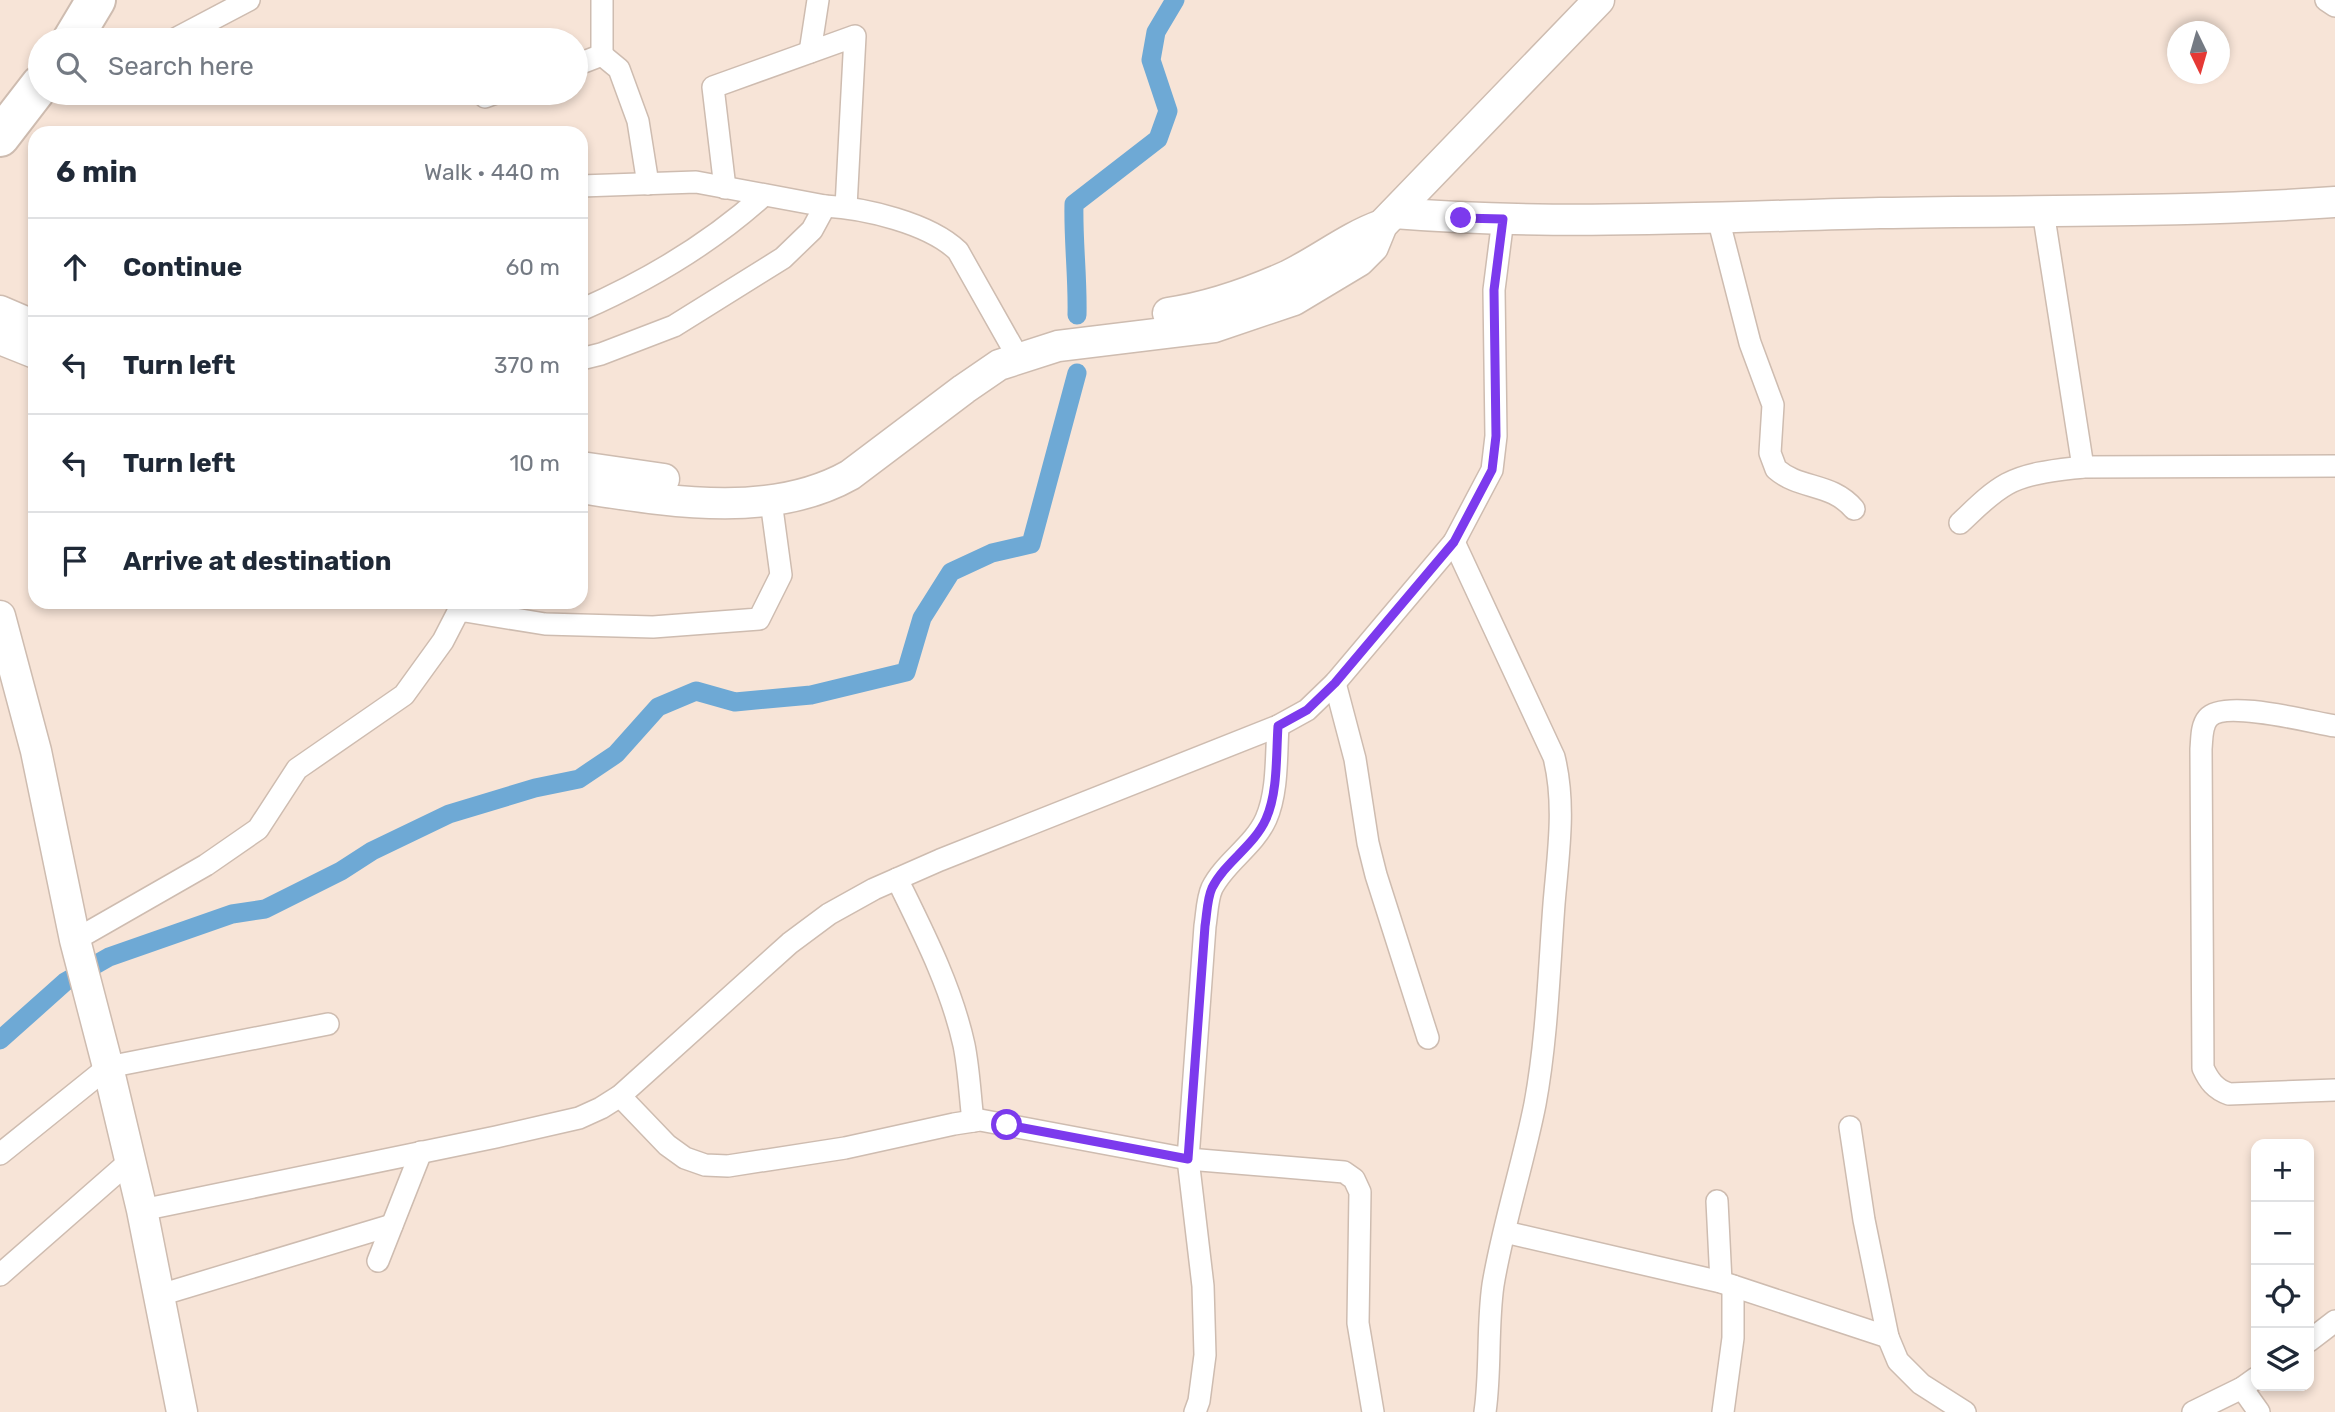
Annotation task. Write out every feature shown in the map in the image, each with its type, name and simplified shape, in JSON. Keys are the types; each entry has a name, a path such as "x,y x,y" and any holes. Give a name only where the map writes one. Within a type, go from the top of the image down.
{"highway":[{"path":"79,28 96,0"},
{"path":"0,137 28,101"}],"street":[{"path":"196,28 249,0"},
{"path":"602,0 602,55"},
{"path":"810,52 818,0"},
{"path":"588,468 720,487 762,487 793,482 825,470 975,361 1015,351 1057,330 1202,308 1287,275 1388,219 1599,0"},
{"path":"2326,0 2335,6"},
{"path":"588,357 674,326 783,258 835,207 855,36 713,87 725,188"},
{"path":"588,60 602,55"},
{"path":"602,55 619,69 638,121 648,184"},
{"path":"588,186 696,182 835,207 924,228 946,240 958,251 1015,351"},
{"path":"588,307 630,289 692,250 738,219 764,195"},
{"path":"1388,219 1718,219 2270,206 2335,202"},
{"path":"2042,211 2083,467"},
{"path":"142,1210 579,1118 620,1096 790,943 829,914 897,878 1278,726 1307,710 1335,683 1454,542 1492,470 1496,436 1494,290 1503,219"},
{"path":"1718,219 1750,343 1773,405 1770,453 1776,469 1794,481 1840,495 1854,509"},
{"path":"0,311 28,323"},
{"path":"0,340 28,350"},
{"path":"588,489 702,502 771,502 821,489 850,475 1015,351"},
{"path":"1960,523 1989,496 2009,483 2052,471 2083,467 2335,466"},
{"path":"75,940 206,865 258,829 297,769 404,695 443,641 459,610 545,624 653,627 759,619 781,575 771,502"},
{"path":"1454,542 1554,757 1560,786 1560,840 1544,1039 1535,1102 1494,1284 1489,1324 1489,1381 1485,1412"},
{"path":"0,616 36,751 75,940 142,1210 182,1412"},
{"path":"1335,683 1355,759 1368,843 1376,875 1428,1038"},
{"path":"2335,726 2242,709 2221,710 2208,717 2202,728 2201,749 2203,1068 2208,1079 2219,1090 2229,1094 2335,1090"},
{"path":"1198,1408 1205,1355 1203,1286 1188,1159 1205,926 1211,890 1255,838 1266,819 1272,801 1278,726"},
{"path":"897,878 933,953 957,1019 968,1064 973,1121"},
{"path":"0,1154 108,1066 328,1024"},
{"path":"620,1096 676,1152 705,1165 728,1166 845,1148 973,1121 1188,1159 1345,1172 1354,1179 1360,1192 1358,1323 1373,1412"},
{"path":"1850,1127 1864,1220 1888,1338 1898,1361 1910,1375 1965,1412"},
{"path":"378,1261 421,1152"},
{"path":"0,1275 130,1161"},
{"path":"1717,1201 1733,1338 1723,1412"},
{"path":"160,1295 392,1225"},
{"path":"1505,1232 1727,1284 1888,1338"},
{"path":"2314,1337 2335,1321"},
{"path":"2193,1412 2249,1383 2259,1412"}],"waterway":[{"path":"1077,315 1074,204 1158,139 1168,111 1151,60 1156,32 1175,0"},
{"path":"0,1040 65,982 109,957 232,914 265,909 341,871 372,851 449,814 535,788 579,779 616,754 658,707 696,691 735,702 811,695 906,672 922,618 951,572 992,553 1031,544 1077,373"}],"route":[{"path":"1007,1125 1188,1159 1205,926 1211,890 1255,838 1266,819 1272,801 1278,726 1307,710 1335,683 1454,542 1492,470 1496,436 1494,290 1503,219 1461,218"}]}
